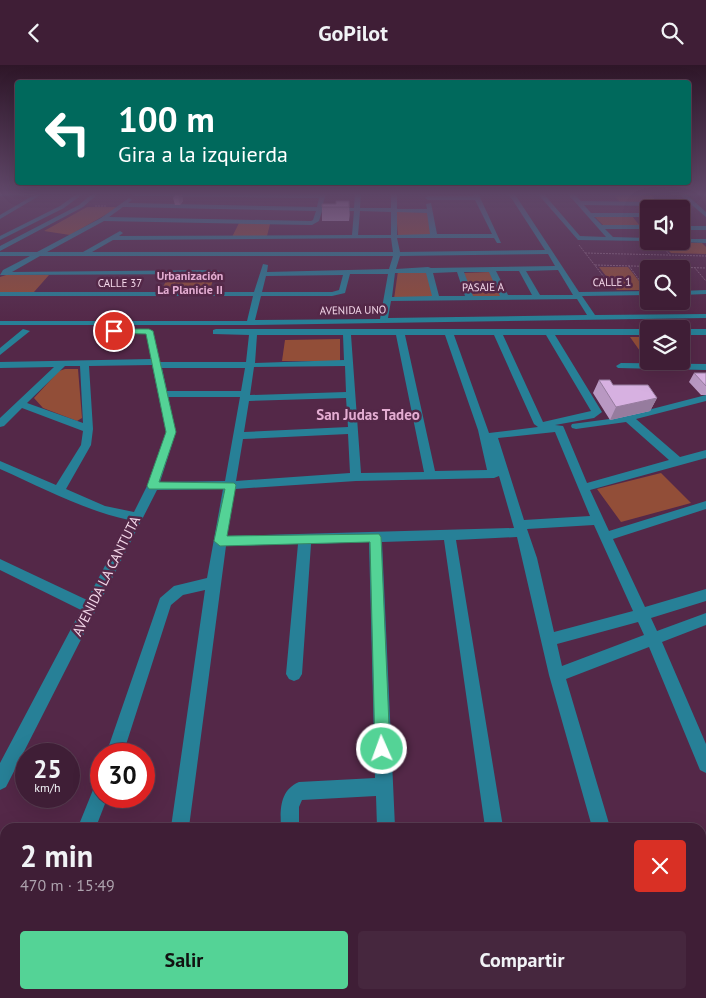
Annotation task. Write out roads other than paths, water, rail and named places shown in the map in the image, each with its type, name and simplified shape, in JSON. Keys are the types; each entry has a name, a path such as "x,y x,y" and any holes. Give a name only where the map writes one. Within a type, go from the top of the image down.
{"street":[{"path":"0,249 23,237"},
{"path":"1,274 72,237"},
{"path":"384,320 392,270 397,253 394,237"},
{"path":"83,255 112,238 463,237"},
{"path":"496,237 504,252"},
{"path":"539,237 593,318"},
{"path":"575,237 584,239 640,240"},
{"path":"609,237 612,240"},
{"path":"181,823 213,582 253,365 252,328 264,274 269,238"},
{"path":"690,242 705,243"},
{"path":"0,254 267,255 550,252"},
{"path":"1,274 214,283 224,255"},
{"path":"264,274 560,267"},
{"path":"491,268 505,297"},
{"path":"521,268 537,297"},
{"path":"428,269 436,299"},
{"path":"459,269 470,298"},
{"name":"CALLE 37","path":"0,294 214,283 258,295 338,293 342,291 347,273"},
{"path":"690,293 706,292"},
{"name":"CALLE 1","path":"577,295 640,293"},
{"name":"PASAJE A","path":"388,299 577,295"},
{"name":"AVENIDA UNO","path":"0,331 149,331 252,328 384,320 706,316"},
{"name":"AVENIDA UNO","path":"0,323 400,333 640,331"},
{"path":"0,353 26,331"},
{"name":"AVENIDA LA CANTUTA","path":"0,781 153,486 171,432 149,331"},
{"path":"497,331 540,424"},
{"path":"690,331 706,331"},
{"path":"348,332 356,477"},
{"path":"549,332 597,412 580,422 558,428 498,433 492,436 557,675 600,823"},
{"path":"400,333 430,475"},
{"path":"153,486 231,485 356,477 494,474 483,430 449,333"},
{"path":"0,365 349,363"},
{"path":"58,492 83,452 88,429 84,364"},
{"path":"0,424 61,365"},
{"path":"621,366 706,367"},
{"path":"164,394 351,395"},
{"path":"483,430 628,418 706,399"},
{"path":"21,405 88,429"},
{"path":"628,418 678,462"},
{"path":"558,428 582,488 653,639 706,764"},
{"path":"239,437 353,430"},
{"path":"582,488 706,454"},
{"path":"0,465 102,510 137,517"},
{"path":"605,537 706,505"},
{"path":"220,541 449,534 518,529 597,520"},
{"path":"449,534 493,823"},
{"path":"375,537 386,823"},
{"path":"294,673 305,539"},
{"path":"2,567 90,608"},
{"path":"118,743 165,602 179,590 213,582"},
{"path":"548,640 640,614 662,610 706,595"},
{"path":"557,675 706,619"},
{"path":"290,823 289,801 299,791 384,787"},
{"path":"89,823 94,808"}],"district":[{"name":"Urbanización La Planicie II","path":"190,282"},
{"name":"San Judas Tadeo","path":"368,414"}]}
